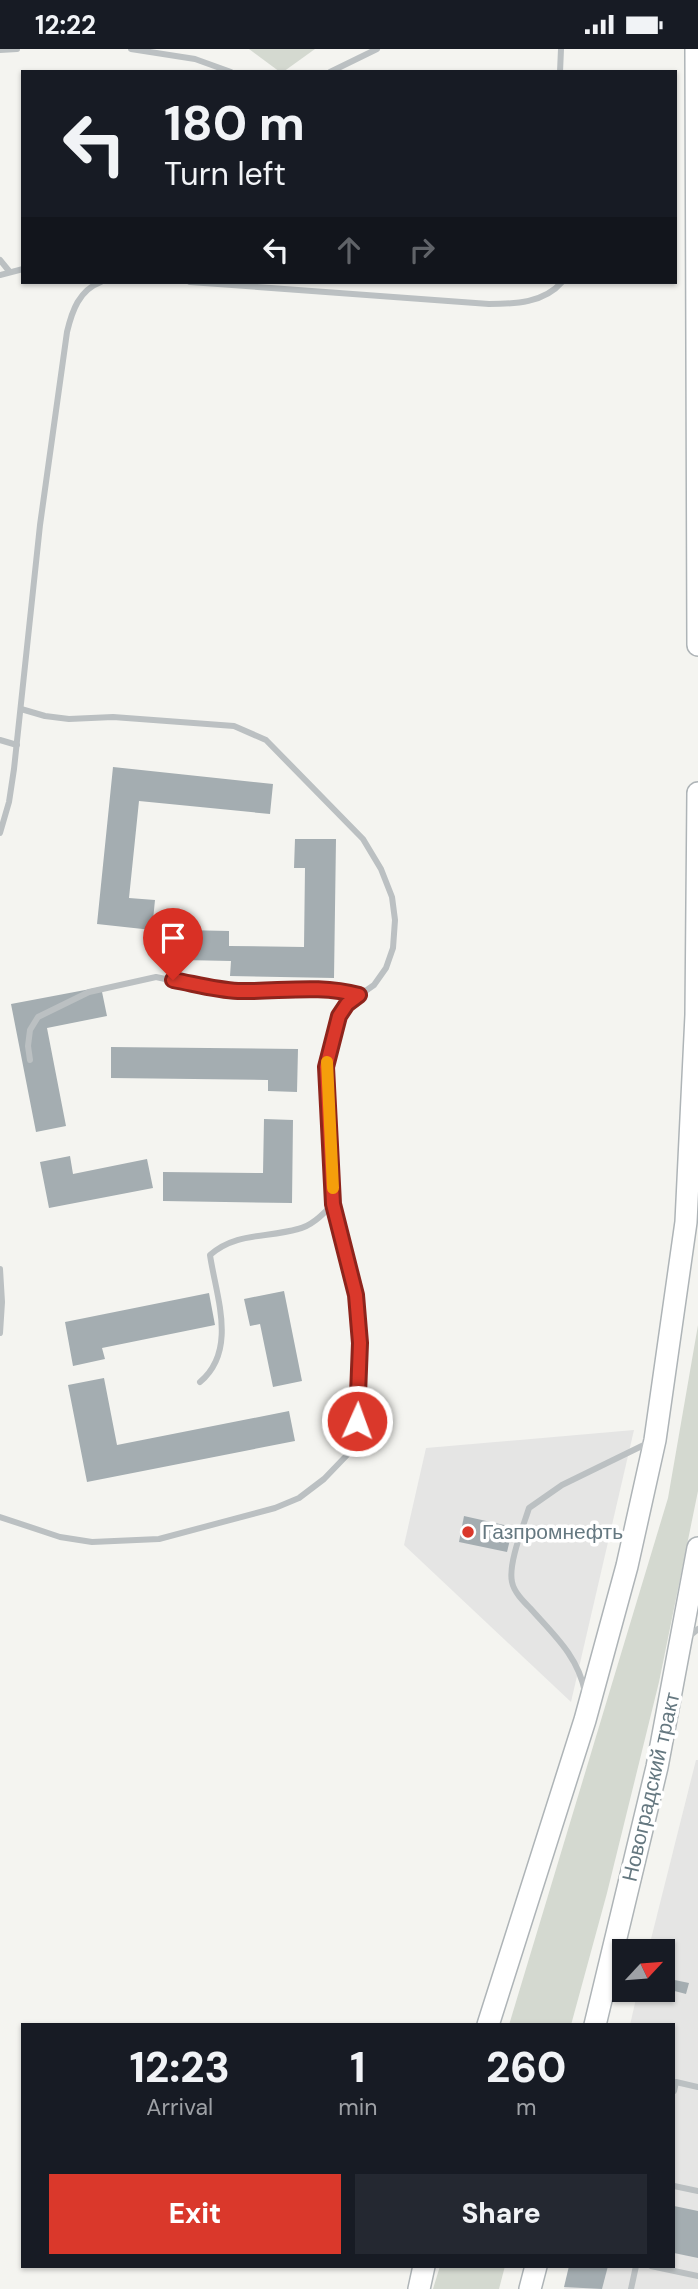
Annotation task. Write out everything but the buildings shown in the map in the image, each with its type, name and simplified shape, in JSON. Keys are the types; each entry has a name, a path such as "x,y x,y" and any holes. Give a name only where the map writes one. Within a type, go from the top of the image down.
{"main road":[{"path":"696,49 698,645"},
{"path":"489,2023 585,1720 627,1566 655,1440 686,1222 696,1015 698,793"},
{"name":"Новоградский тракт","path":"595,2023 690,1636 698,1548"},
{"path":"419,2289 424,2268"},
{"path":"530,2289 535,2268"}],"lane":[{"path":"0,50 17,49"},
{"path":"131,49 195,59 225,70"},
{"path":"334,70 377,49"},
{"path":"560,70 561,49"},
{"path":"0,260 9,271"},
{"path":"0,275 21,269"},
{"path":"0,834 9,802 17,745 40,525 67,332 72,313 82,294 94,284"},
{"path":"217,284 489,304 519,304 547,294 560,284"},
{"path":"0,1517 60,1537 92,1542 159,1539 275,1508 299,1498 324,1479 348,1454 357,1421 360,1343 356,1295 333,1204 326,1067 339,1016 347,1004 374,985 386,968 393,948 395,920 392,897 381,869 363,839 266,740 233,726 113,717 69,719 21,709"},
{"path":"0,740 17,745"},
{"path":"0,745 17,745"},
{"path":"30,1060 30,1030 38,1017 89,992 156,977 211,989 335,989 359,995"},
{"path":"200,1382 210,1374 217,1355 223,1321 210,1255 232,1240 300,1229 320,1217 333,1204"},
{"path":"0,1269 0,1332"},
{"path":"585,1720 586,1696 578,1667 570,1654 518,1595 512,1583 512,1569 528,1509 536,1501 655,1440"},
{"path":"675,2086 676,2082 698,2087"},
{"path":"675,2186 698,2191"},
{"path":"631,2289 636,2268"},
{"path":"660,2268 698,2276"}],"shaded area":[{"path":"249,49 315,49 286,70 277,70"},
{"path":"698,1325 698,1491 659,1682 607,1893 572,2023 510,2023 668,1498"},
{"path":"634,1430 571,1702 404,1545 426,1448"},
{"path":"698,1760 698,2289 564,2289 569,2268 675,2268 675,2023 630,2023 635,2002 676,2002 676,1939 651,1939"},
{"path":"439,2268 504,2268 499,2289 433,2289"}],"slow traffic":[{"path":"327,1062 333,1188"}],"place":[{"name":"Газпромнефть","path":"468,1532"}],"route":[{"path":"173,980 211,989 335,989 359,995 347,1004 339,1016 326,1067 333,1204 356,1295 360,1343 357,1421"}]}
